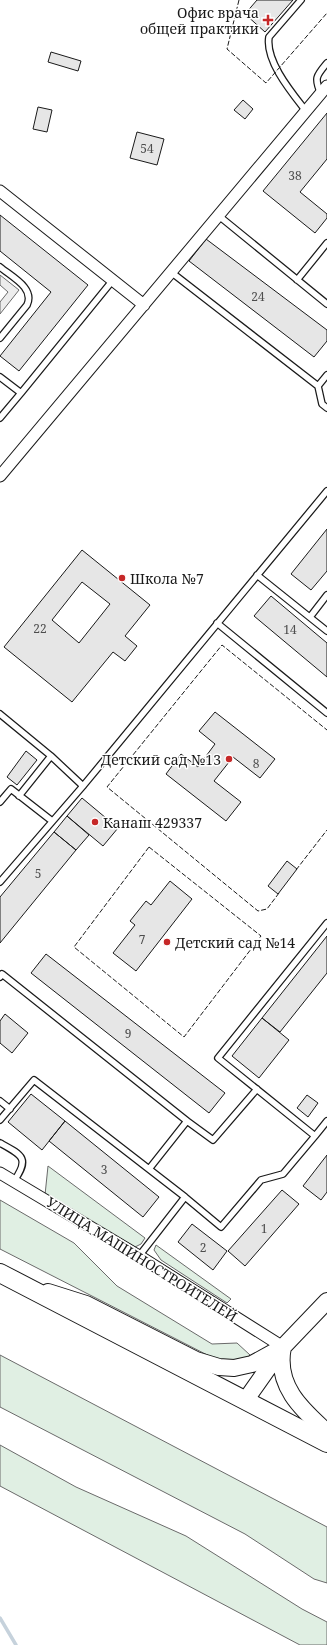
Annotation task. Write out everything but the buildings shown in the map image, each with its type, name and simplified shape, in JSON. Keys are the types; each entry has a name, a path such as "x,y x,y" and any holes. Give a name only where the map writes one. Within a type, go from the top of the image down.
{"highway":[{"path":"0,1273 327,1443"}],"main road":[{"path":"19,1283 86,1304 196,1360 219,1368 234,1368 252,1364 283,1347"},
{"path":"245,1401 283,1347 327,1301"},
{"path":"283,1347 282,1366 289,1390 298,1404 327,1432"}],"street":[{"path":"1,472 172,272 324,90"},
{"path":"0,191 144,305"},
{"name":"УЛИЦА МАШИНОСТРОИТЕЛЕЙ","path":"0,1173 139,1256 283,1347"}],"lane":[{"path":"301,0 270,37 268,44 278,73 306,112"},
{"path":"324,90 316,83 317,74 327,63"},
{"path":"219,216 327,304"},
{"path":"297,280 327,243"},
{"path":"0,267 30,294 27,305 0,338"},
{"path":"172,272 318,386 322,404 327,408"},
{"path":"0,418 113,280"},
{"path":"318,386 327,375"},
{"path":"0,377 20,393"},
{"path":"0,882 83,786 327,491"},
{"path":"257,575 327,631"},
{"path":"310,617 327,596"},
{"path":"217,623 327,713"},
{"path":"0,714 51,756 83,786"},
{"path":"19,796 51,756"},
{"path":"0,802 11,789 52,821"},
{"path":"315,1136 218,1058 327,923"},
{"path":"0,977 2,974 213,1140 257,1089"},
{"path":"0,1120 34,1080 185,1197 221,1227 261,1180 283,1174 327,1121"},
{"path":"0,1101 10,1109"},
{"path":"149,1169 187,1121"},
{"path":"0,1143 20,1156 23,1163 22,1169 14,1181"},
{"path":"139,1256 185,1197"}],"green space":[{"path":"48,1166 145,1238 141,1244 135,1247 45,1195"},
{"path":"0,1200 74,1243 117,1286 212,1344 237,1343 250,1355 248,1359 221,1362 0,1249"},
{"path":"156,1245 231,1299 227,1303 161,1260 154,1250"},
{"path":"0,1355 327,1527 327,1583 314,1579 245,1534 0,1407"},
{"path":"0,1445 76,1487 186,1536 302,1609 327,1622 327,1645 300,1645 0,1486"}],"shaded area":[{"path":"0,275 19,290 0,314 0,302 8,292 0,285"}],"waterway":[{"path":"0,1618 16,1645"}],"fence":[{"path":"239,0 227,49 266,83 327,13"},
{"path":"279,893 267,909 258,911 107,787 222,645 327,730"},
{"path":"296,870 327,830"},
{"path":"149,847 261,936 184,1037 74,947 149,847"}],"place":[{"name":"Офис врача общей практики","path":"268,20"},
{"name":"Школа №7","path":"122,578"},
{"name":"Детский сад №13","path":"229,759"},
{"name":"Канаш 429337","path":"95,822"},
{"name":"Детский сад №14","path":"167,942"}]}
